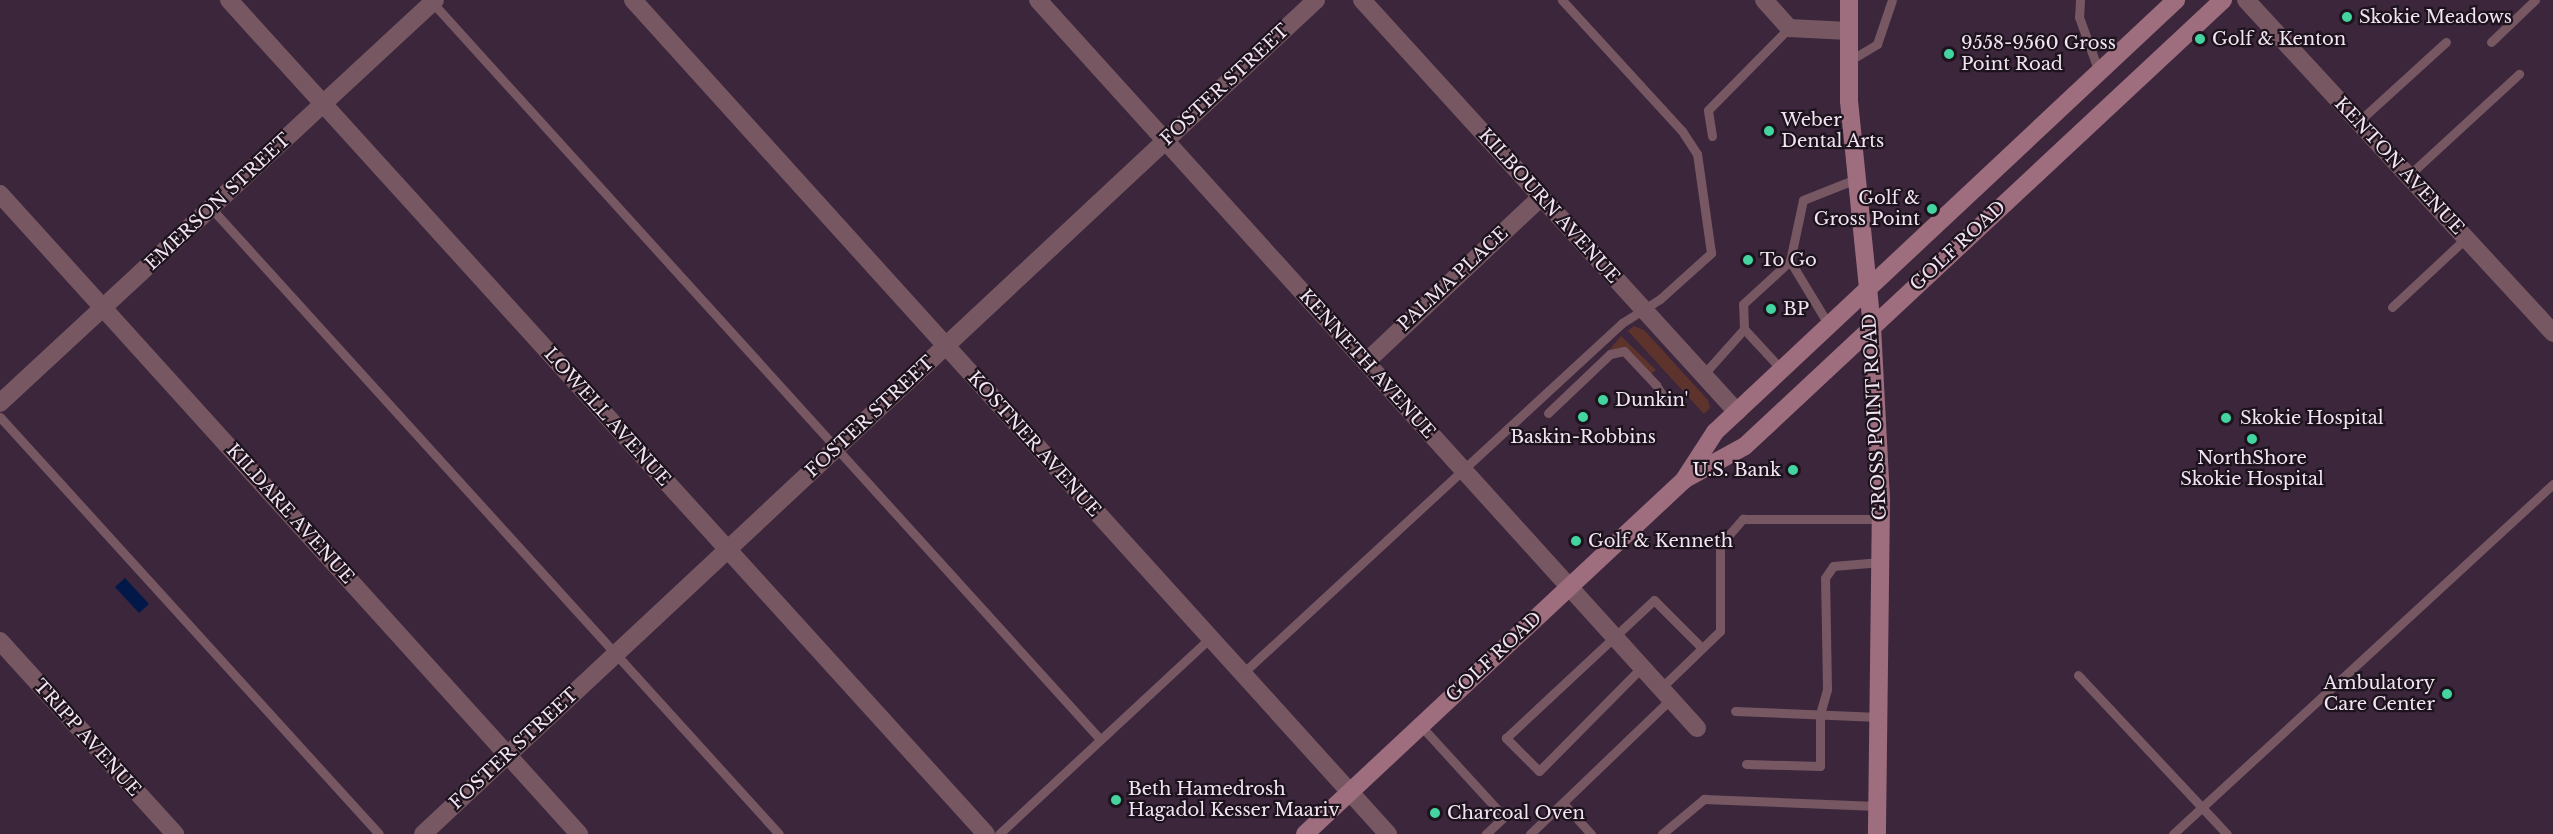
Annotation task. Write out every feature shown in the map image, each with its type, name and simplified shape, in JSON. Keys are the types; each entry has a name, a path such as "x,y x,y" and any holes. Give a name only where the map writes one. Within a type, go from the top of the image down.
{"main road":[{"name":"GROSS POINT ROAD","path":"1849,0 1849,61 1856,179 1872,327 1881,519 1877,834"},
{"name":"GOLF ROAD","path":"1305,834 1684,480 1715,432 1830,327 2176,0"},
{"name":"GOLF ROAD","path":"1684,480 1745,446 2223,0"}],"street":[{"name":"LOWELL AVENUE","path":"229,0 986,834"},
{"name":"KOSTNER AVENUE","path":"633,0 1388,834"},
{"name":"KENNETH AVENUE","path":"1038,0 1697,728"},
{"name":"FOSTER STREET","path":"423,834 1316,0"},
{"name":"KILBOURN AVENUE","path":"1362,0 1737,412"},
{"path":"1764,0 1789,28 1849,31"},
{"name":"KENTON AVENUE","path":"2246,0 2553,333"},
{"name":"EMERSON STREET","path":"0,403 432,1"},
{"name":"KILDARE AVENUE","path":"0,194 579,834"},
{"name":"PALMA PLACE","path":"1366,362 1541,197"},
{"name":"TRIPP AVENUE","path":"0,641 175,834"}],"lane":[{"path":"1243,674 1622,323 1644,310 1711,253 1697,154 1682,131 1563,0"},
{"path":"1849,61 1877,44 1892,0"},
{"path":"2080,0 2079,17 2099,74"},
{"path":"2491,42 2535,0"},
{"path":"432,1 834,450 1100,739"},
{"path":"1712,136 1708,110 1789,28"},
{"path":"2358,122 2446,42"},
{"path":"2408,176 2519,74"},
{"path":"1703,375 1743,330 1743,304 1790,261 1803,200 1856,179"},
{"path":"211,208 779,834"},
{"path":"2392,307 2466,238"},
{"path":"1790,261 1830,327"},
{"path":"1743,330 1782,370"},
{"path":"1548,413 1610,354 1624,351 1656,385 1666,401"},
{"path":"0,417 379,834"},
{"path":"2173,834 2553,483"},
{"path":"1530,834 1563,803 1666,694 1702,648 1720,631 1720,545 1743,519 1881,519"},
{"path":"1746,764 1820,766 1820,714 1827,689 1825,578 1833,566 1881,562"},
{"path":"1642,667 1539,771 1506,738 1654,600 1702,648"},
{"path":"999,834 1210,638"},
{"path":"2078,675 2227,834"},
{"path":"1735,711 1879,717"},
{"path":"1420,726 1504,817 1486,834"},
{"path":"1662,834 1704,799 1877,806"},
{"path":"1563,803 1591,834"}],"shaded area":[{"path":"1634,326 1644,330 1708,400 1710,408 1704,414 1628,331"},
{"path":"1621,336 1656,370 1651,374 1629,350 1610,349"}],"water":[{"path":"125,578 149,604 139,613 115,587"}],"place":[{"name":"Skokie Meadows","path":"2347,17"},
{"name":"Golf & Kenton","path":"2200,39"},
{"name":"9558-9560 Gross Point Road","path":"1949,54"},
{"name":"Weber Dental Arts","path":"1769,131"},
{"name":"Golf & Gross Point","path":"1932,209"},
{"name":"To Go","path":"1748,260"},
{"name":"BP","path":"1771,309"},
{"name":"Dunkin'","path":"1603,400"},
{"name":"Baskin-Robbins","path":"1583,417"},
{"name":"Skokie Hospital","path":"2226,418"},
{"name":"NorthShore Skokie Hospital","path":"2252,439"},
{"name":"U.S. Bank","path":"1793,470"},
{"name":"Golf & Kenneth","path":"1576,541"},
{"name":"Ambulatory Care Center","path":"2447,694"},
{"name":"Beth Hamedrosh Hagadol Kesser Maariv","path":"1116,800"},
{"name":"Charcoal Oven","path":"1435,813"}]}
